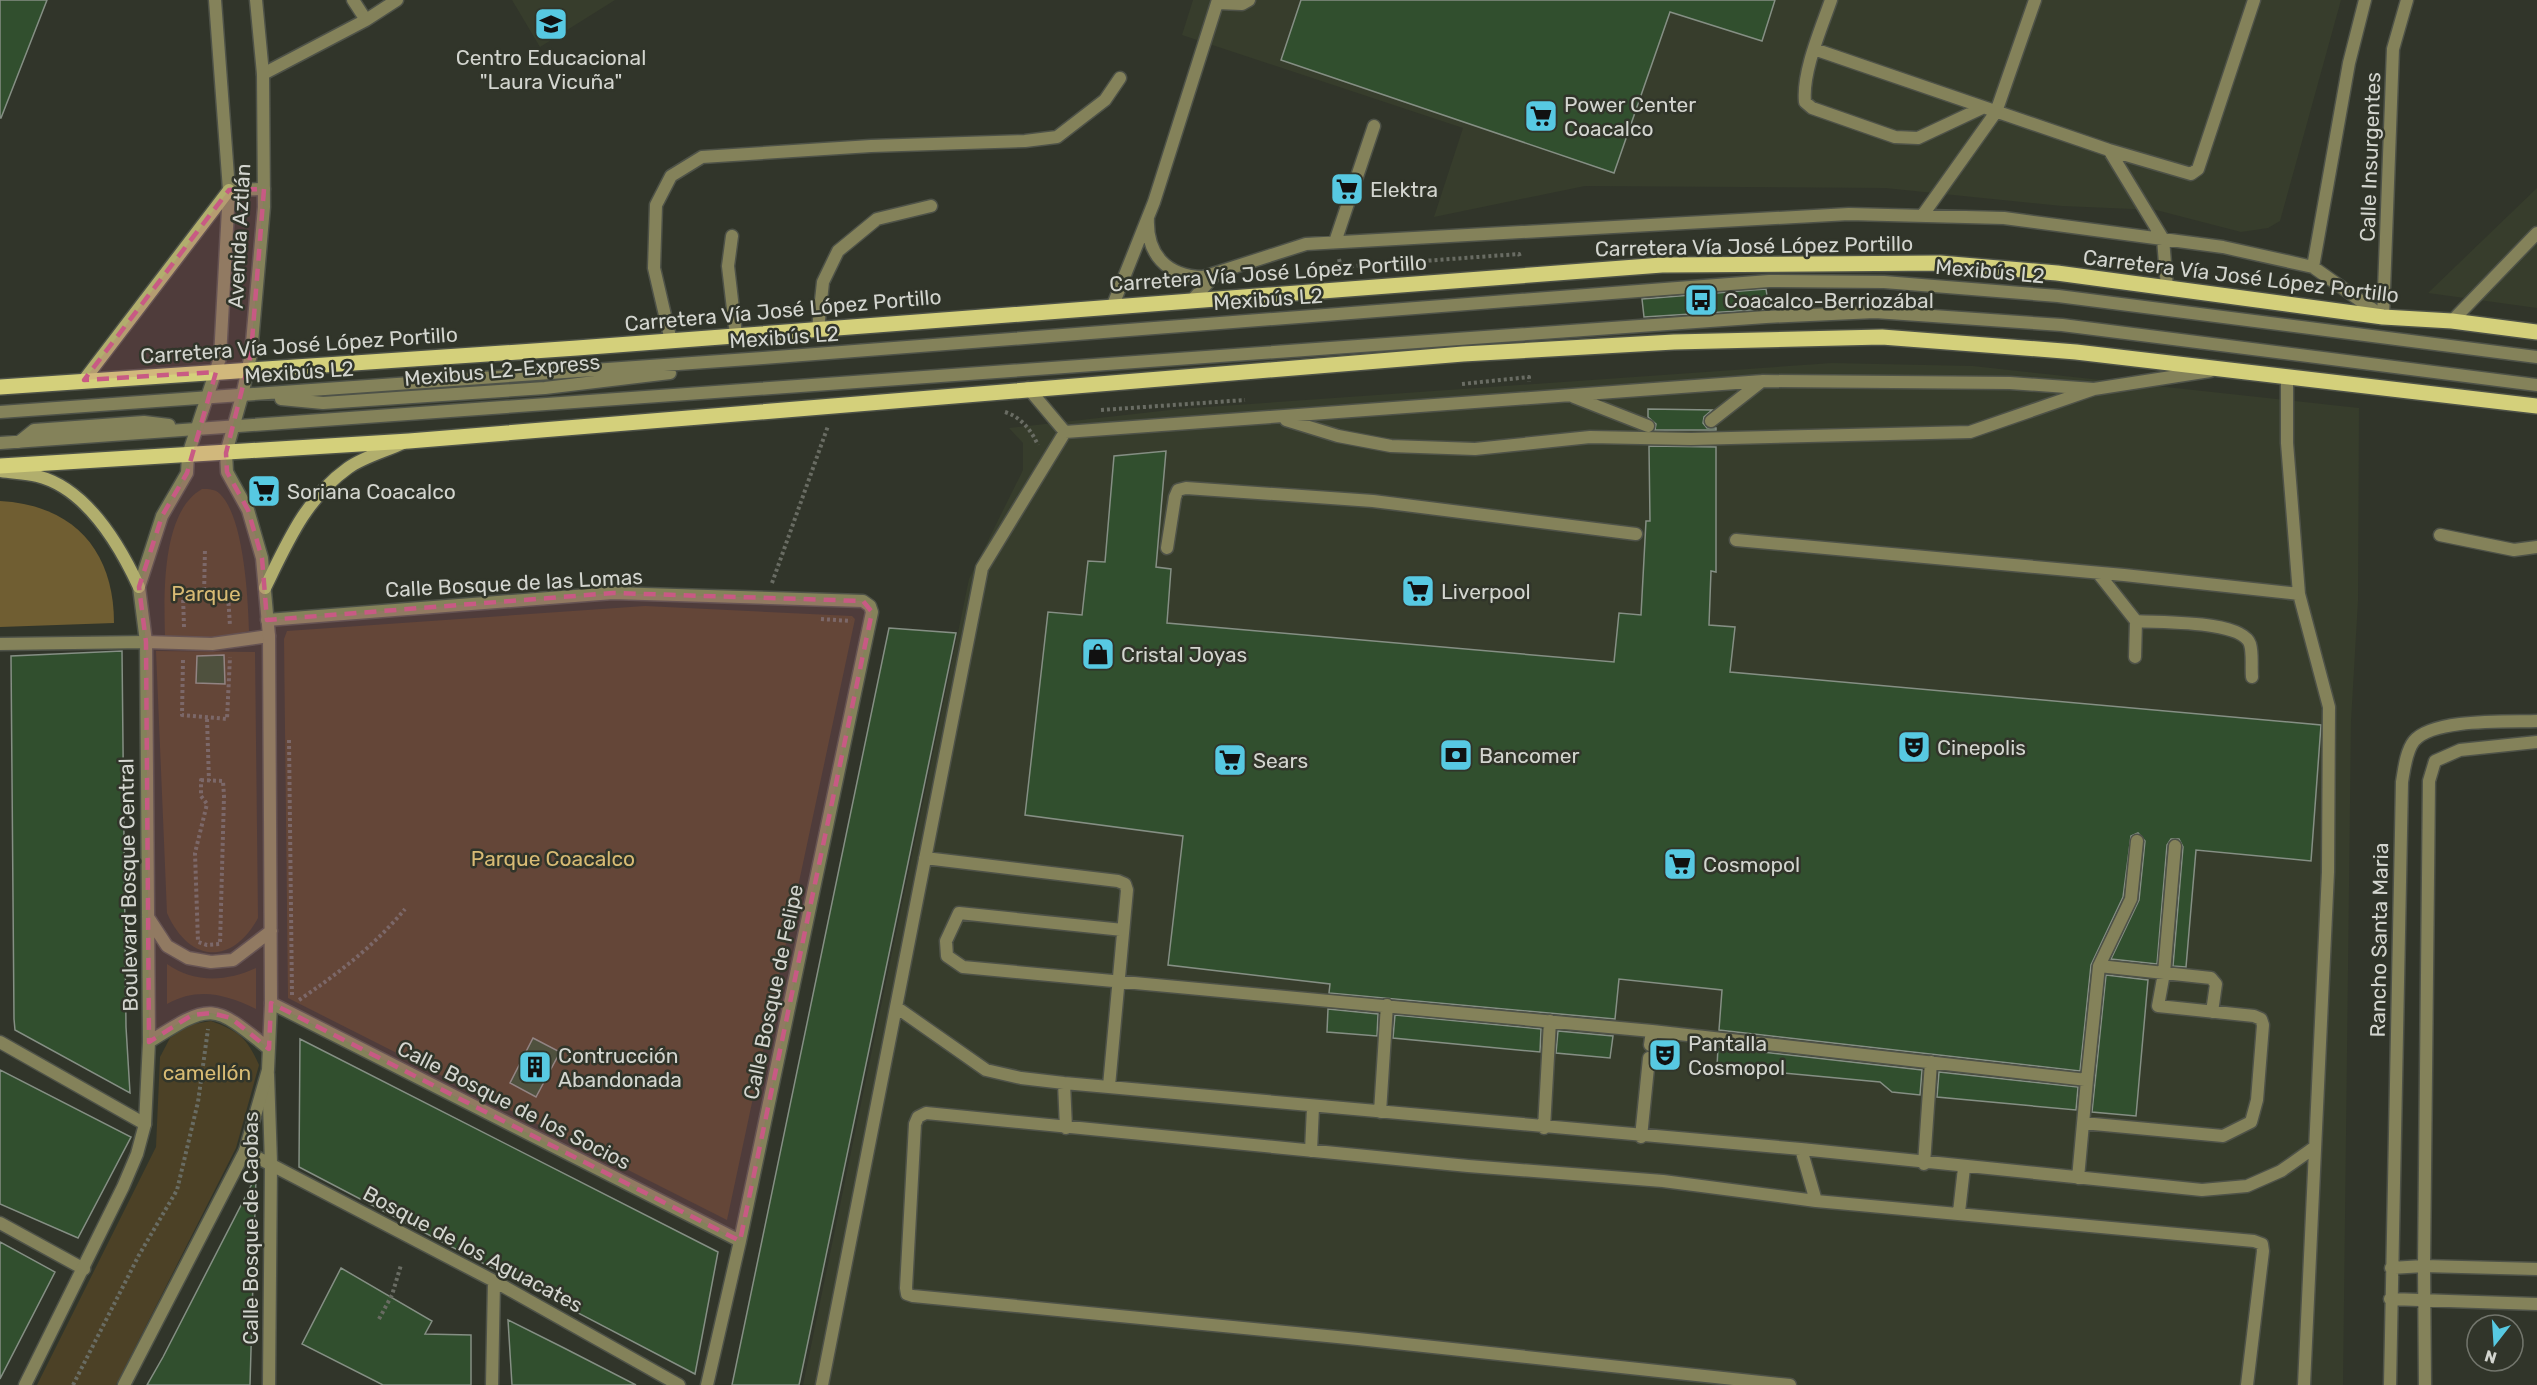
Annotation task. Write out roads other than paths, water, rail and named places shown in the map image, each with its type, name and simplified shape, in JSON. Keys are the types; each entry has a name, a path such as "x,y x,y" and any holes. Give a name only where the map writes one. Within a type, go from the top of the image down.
{"main road":[{"path":"84,380 229,190"},
{"name":"Carretera Vía José López Portillo","path":"0,387 671,341 1113,305 1662,265 1795,262 1940,263 2167,287 2383,317 2452,321 2537,332"},
{"path":"0,466 410,441 1028,388 1463,354 1674,342 1882,337 2076,352 2537,406"},
{"path":"265,588 302,514 320,493 349,467 410,441"},
{"path":"0,471 39,476 72,496 94,514 113,537 139,587"}],"street":[{"name":"Avenida Aztlán","path":"215,0 229,190 220,358 216,372"},
{"name":"Avenida Aztlán","path":"256,0 263,74 264,189 247,370 226,453 227,472 248,510 262,558 265,588"},
{"path":"353,0 366,20"},
{"path":"263,74 366,20 397,0"},
{"path":"1113,305 1148,217 1218,2 1236,4 1249,0"},
{"path":"1831,0 1814,49 1804,94 1805,102 1812,108 1895,137 1918,138 1982,108"},
{"path":"1922,216 1996,112 2035,0"},
{"path":"1814,49 1982,108 2183,174 2191,174 2198,169 2254,0"},
{"path":"2313,267 2349,63 2365,0"},
{"name":"Calle Insurgentes","path":"2383,317 2393,48 2407,0"},
{"path":"671,341 654,268 656,205 670,176 702,157 871,146 1025,141 1057,137 1105,100 1120,78"},
{"path":"1335,242 1374,126"},
{"path":"2109,150 2163,239 2167,287"},
{"path":"229,190 264,189"},
{"path":"818,329 823,282 838,251 877,219 931,206"},
{"path":"1148,217 1147,233 1151,248 1160,261 1172,271 1187,277 1203,277 1306,244 1849,214 2004,218 2223,247 2313,267 2383,317"},
{"path":"2452,321 2537,233"},
{"path":"732,236 727,255 736,335"},
{"path":"1193,299 1218,272"},
{"name":"Mexibús L2","path":"0,412 764,358 1769,281 1884,282 2058,296 2537,357"},
{"path":"0,443 1754,318 1875,312 2062,325 2537,385"},
{"path":"1279,417 1338,436 1391,446 1475,449 1590,437 1691,439 1970,432 2094,389 2224,369"},
{"name":"Boulevard Bosque Central","path":"25,1385 84,1269 137,1154 145,1124 149,1042 146,642 139,587 162,516 187,473 188,455 216,372"},
{"path":"2287,378 2287,443 2299,594 2329,707 2328,872 2304,1385"},
{"path":"1065,432 1763,381 2010,383 2094,389"},
{"path":"1711,421 1763,381"},
{"path":"1028,388 1065,432"},
{"path":"1570,395 1648,426"},
{"path":"822,1385 982,568 1065,432"},
{"path":"1167,548 1175,496 1178,490 1186,488 1373,501 1636,534"},
{"path":"2440,535 2514,550 2537,547"},
{"path":"1736,540 2299,594"},
{"path":"2098,573 2136,621 2135,657"},
{"path":"124,1385 245,1151 268,1070 271,931 269,636 265,588"},
{"name":"Calle Bosque de las Lomas","path":"267,620 613,593 863,601 870,606"},
{"name":"Calle Bosque de Felipe","path":"707,1385 740,1242 872,612 870,606"},
{"path":"2136,621 2224,627 2241,632 2250,644 2252,677"},
{"path":"0,644 146,642 212,644 269,636"},
{"name":"Rancho Santa Maria","path":"2390,1385 2402,782 2406,763 2414,741 2431,729 2456,725 2537,721"},
{"path":"2425,1385 2429,781 2435,761 2460,750 2537,742"},
{"path":"2078,1178 2099,966 2131,899 2137,841"},
{"path":"2083,1124 2223,1137 2251,1122 2258,1101 2263,1025 2261,1019 2254,1016 2158,1006 2164,973 2175,846"},
{"path":"925,858 1118,881 1125,884 1127,890 1121,980 1109,1086"},
{"path":"1123,930 959,913 946,941 947,956 963,967 1652,1030 2087,1080"},
{"path":"147,916 167,946 188,958 211,962 232,960 271,931"},
{"path":"2099,966 2215,980 2212,1012"},
{"name":"Calle Bosque de los Socios","path":"271,1003 740,1242"},
{"path":"1380,1112 1387,1005"},
{"path":"896,1007 986,1070 1021,1078 1064,1083 1641,1137 1801,1149 1924,1164 2202,1190 2247,1186 2281,1171 2315,1147"},
{"path":"149,1042 192,1015 211,1013 231,1018 269,1049"},
{"path":"1544,1128 1550,1021"},
{"path":"1650,1045 1652,1030"},
{"path":"0,1042 145,1124"},
{"path":"1641,1137 1649,1058"},
{"path":"1924,1164 1931,1062"},
{"name":"Calle Bosque de Caobas","path":"268,1070 271,1163 269,1385"},
{"path":"1064,1083 1066,1128"},
{"path":"1311,1151 1313,1107"},
{"path":"1790,1385 1276,1331 950,1302 907,1294 915,1124 918,1117 926,1113 1311,1151 1663,1181 1816,1201 1959,1212 2262,1244 2247,1385"},
{"path":"1801,1149 1816,1201"},
{"name":"Bosque de los Aguacates","path":"245,1151 494,1281 679,1385"},
{"path":"1959,1212 1964,1168"},
{"path":"0,1223 84,1269"},
{"path":"2391,1268 2424,1266 2537,1269"},
{"path":"492,1385 494,1281"},
{"path":"2390,1299 2537,1304"}],"place":[{"name":"Centro Educacional \"Laura Vicuña\"","path":"551,24"},
{"name":"Power Center Coacalco","path":"1541,116"},
{"name":"Elektra","path":"1347,189"},
{"name":"Coacalco-Berriozábal","path":"1701,300"},
{"name":"Soriana Coacalco","path":"264,491"},
{"name":"Liverpool","path":"1418,591"},
{"name":"Cristal Joyas","path":"1098,654"},
{"name":"Cinepolis","path":"1914,747"},
{"name":"Bancomer","path":"1456,755"},
{"name":"Sears","path":"1230,760"},
{"name":"Cosmopol","path":"1680,864"},
{"name":"Pantalla Cosmopol","path":"1665,1055"},
{"name":"Contrucción Abandonada","path":"535,1067"}],"park label":[{"name":"Parque","path":"206,593"},
{"name":"Parque Coacalco","path":"553,858"},
{"name":"camellón","path":"207,1072"}]}
